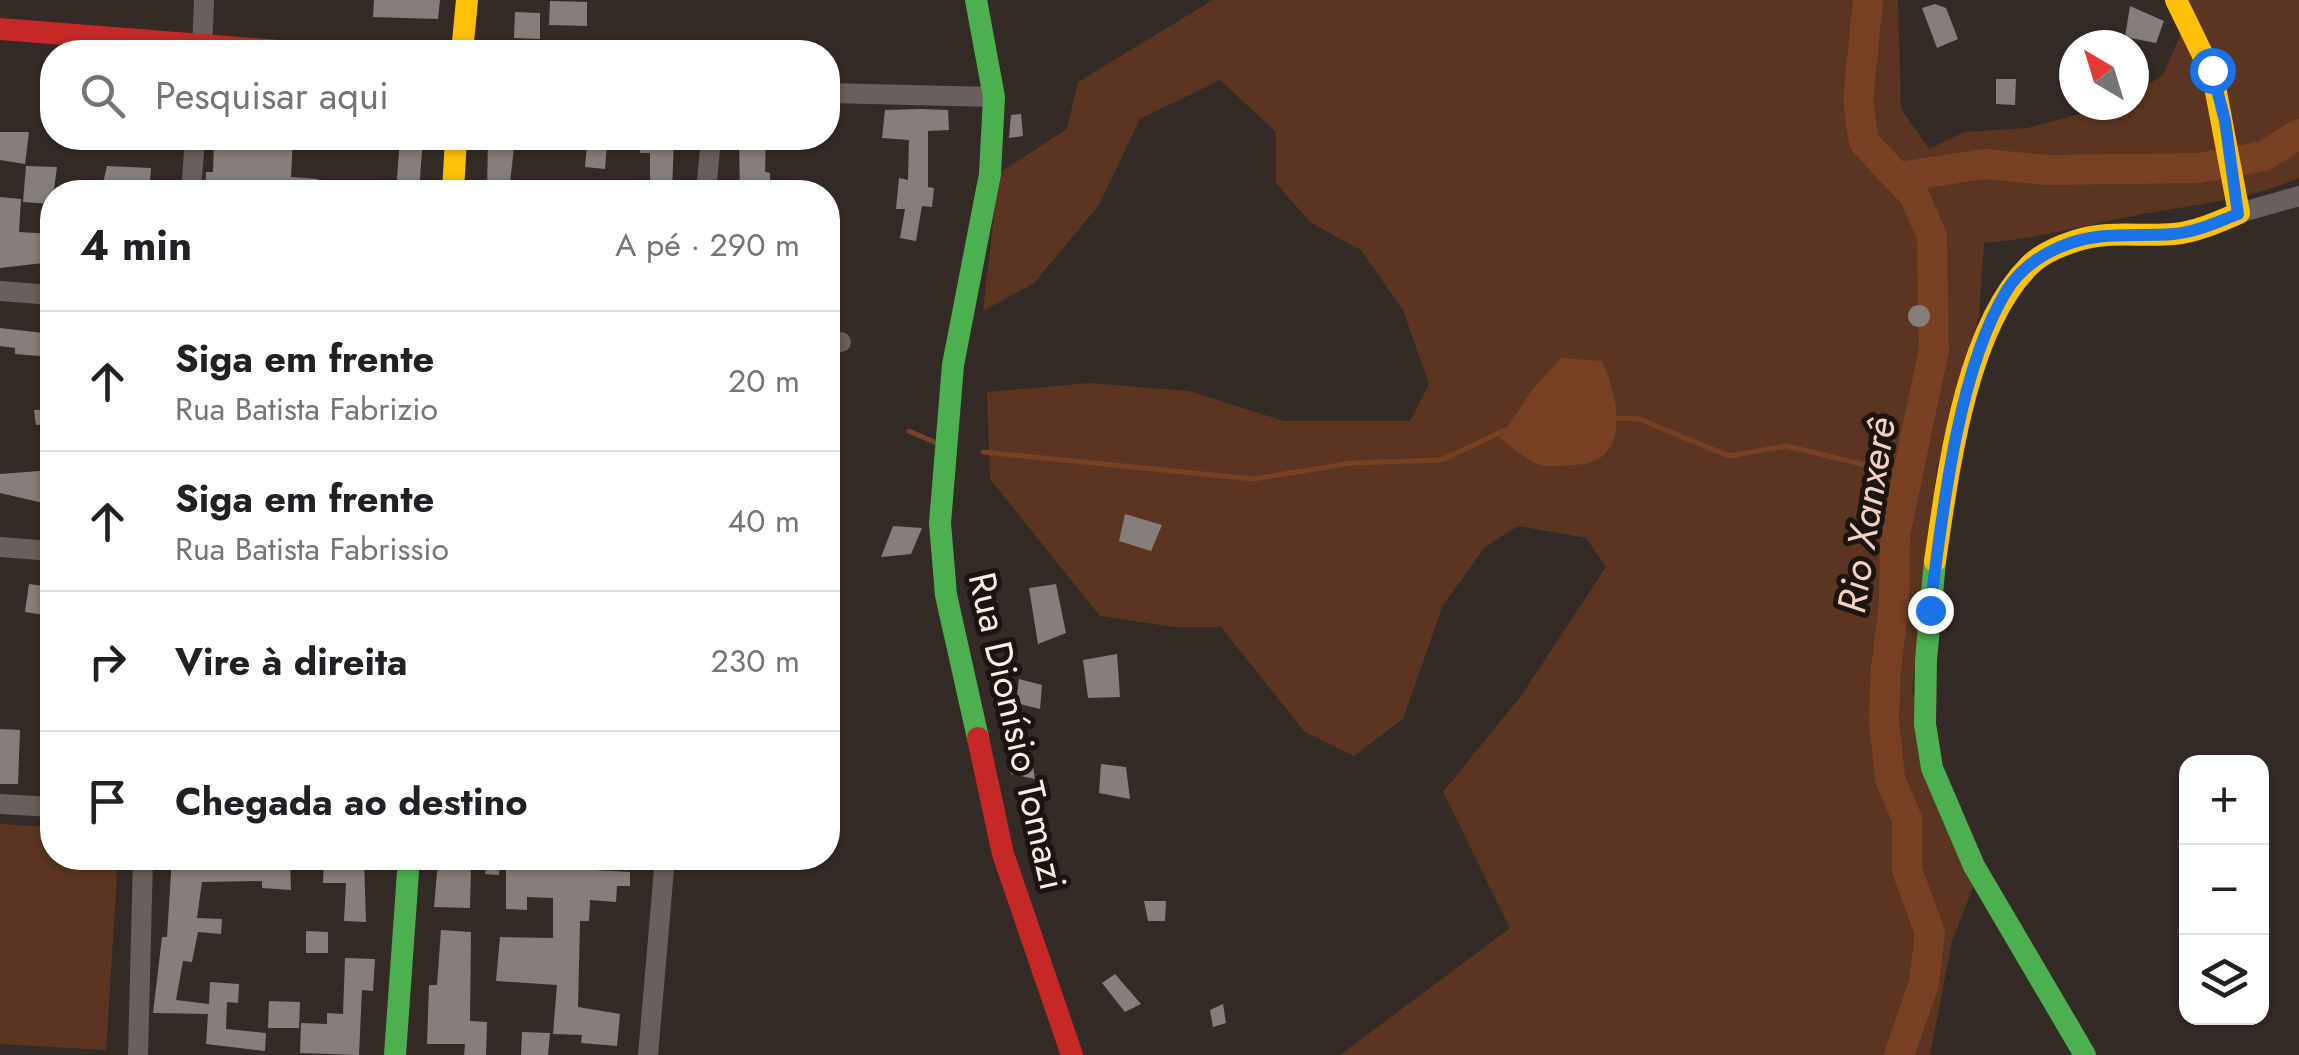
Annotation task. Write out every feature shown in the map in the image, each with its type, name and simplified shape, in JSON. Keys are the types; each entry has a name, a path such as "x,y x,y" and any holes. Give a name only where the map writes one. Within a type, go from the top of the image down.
{"street":[{"path":"202,40 204,0"},
{"path":"463,40 467,0"},
{"name":"Rua Dionísio Tomazi","path":"976,0 994,97 990,174 954,364 940,523 954,642 1003,854 1072,1055"},
{"path":"2176,0 2200,40 2225,121 2238,214"},
{"path":"0,29 117,40"},
{"path":"840,93 994,97"},
{"path":"192,180 194,150"},
{"path":"454,180 455,150"},
{"path":"707,180 710,150"},
{"path":"2085,1055 2064,1028 1986,888 1956,830 1932,768 1922,684 1942,522 1960,422 1979,358 2007,290 2028,265 2058,248 2094,235 2171,234 2202,229 2299,196"},
{"path":"0,292 40,294"},
{"path":"0,547 40,551"},
{"path":"0,804 40,806"},
{"path":"138,1055 144,870"},
{"path":"395,1055 408,870"},
{"path":"648,1055 664,870"}],"shaded area":[{"path":"1213,0 1898,0 1901,109 1929,149 1964,132 2027,128 2059,120 2149,120 2149,84 2163,75 2191,10 2184,0 2299,0 2299,178 2230,199 1984,243 1979,316 1937,467 1912,691 1975,882 1952,941 1930,1055 1340,1055 1510,928 1443,792 1521,696 1606,567 1586,538 1518,526 1485,547 1443,605 1403,719 1354,756 1305,732 1221,627 1174,627 1100,616 990,479 987,392 1090,383 1189,391 1284,421 1410,421 1429,384 1403,310 1361,250 1311,223 1276,183 1276,132 1220,80 1140,119 1099,205 1034,283 983,311 999,173 1067,129 1078,82"},
{"path":"1561,358 1602,361 1613,393 1616,427 1605,454 1592,462 1540,465 1500,438 1533,389"},
{"path":"0,824 40,826 40,870 117,870 106,1050 0,1044"}],"building":[{"path":"374,0 440,0 438,19 373,17"},
{"path":"550,1 587,2 587,26 549,25"},
{"path":"1935,4 1946,8 1958,39 1937,48 1922,8"},
{"path":"2130,6 2164,21 2156,43 2149,42 2149,30 2126,30"},
{"path":"515,12 540,13 540,39 514,38"},
{"path":"1996,79 2016,79 2015,105 1996,104"},
{"path":"885,110 948,110 949,130 928,131 932,207 922,206 916,241 900,238 905,209 896,209 899,178 908,180 909,140 882,138"},
{"path":"1021,114 1023,136 1009,138 1011,115"},
{"path":"0,132 29,132 25,164 0,160"},
{"path":"214,150 292,150 291,177 318,179 206,180 206,172 213,172"},
{"path":"399,150 422,150 420,180 397,180"},
{"path":"488,150 514,150 510,180 487,180"},
{"path":"586,150 607,150 605,169 585,167"},
{"path":"674,150 672,180 650,180 650,153 640,153"},
{"path":"739,150 766,150 765,172 770,173 770,180 740,180"},
{"path":"26,166 57,167 55,180 40,180 40,203 23,202"},
{"path":"107,166 151,168 150,180 104,180"},
{"path":"0,197 21,199 19,232 40,233 40,263 0,268"},
{"path":"1919,305 1927,308 1927,324 1919,327 1911,324 1908,316 1911,308"},
{"path":"0,328 40,333 40,356 15,354 15,348 0,346"},
{"path":"34,410 40,410 40,425 36,425"},
{"path":"40,471 40,502 0,493 0,474"},
{"path":"1125,514 1162,525 1151,551 1119,541"},
{"path":"893,526 922,528 911,554 881,557"},
{"path":"29,584 40,585 40,614 25,612"},
{"path":"1056,584 1066,633 1038,644 1029,588"},
{"path":"1117,654 1120,697 1088,698 1083,660"},
{"path":"1019,679 1042,685 1040,709 1016,703"},
{"path":"0,729 20,730 18,784 0,784"},
{"path":"1031,753 1035,779 1011,774 1009,756"},
{"path":"1101,764 1126,767 1130,799 1099,793"},
{"path":"171,870 290,870 291,890 262,888 262,881 202,882 197,918 222,919 221,934 198,932 192,962 183,961 176,1000 209,1004 210,982 239,984 238,1003 227,1002 226,1029 266,1033 265,1051 206,1044 208,1014 153,1013 162,937 167,937"},
{"path":"324,870 364,870 366,922 344,921 346,883 323,883"},
{"path":"437,870 471,870 470,908 434,907"},
{"path":"486,870 499,870 499,875 485,874"},
{"path":"506,870 630,872 630,886 617,886 616,902 590,900 589,921 580,921 578,1007 620,1014 617,1046 581,1043 582,1035 553,1034 557,985 496,981 500,937 553,938 553,898 527,897 527,910 506,909"},
{"path":"1144,901 1166,901 1165,921 1148,921"},
{"path":"441,930 471,932 470,1021 487,1022 486,1055 464,1055 465,1044 427,1044 429,985 437,985"},
{"path":"306,931 328,932 328,953 306,953"},
{"path":"345,958 375,959 373,991 362,990 359,1055 300,1053 301,1023 327,1024 327,1013 343,1014"},
{"path":"1115,974 1141,1004 1125,1012 1102,983"},
{"path":"269,1001 300,1002 299,1028 268,1028"},
{"path":"1223,1004 1226,1023 1213,1027 1210,1010"},
{"path":"522,1032 550,1033 548,1055 521,1055"}],"waterway":[{"name":"Rio Xanxerê","path":"1868,0 1858,100 1864,142 1914,195 1932,236 1934,349 1895,535 1894,605 1886,668 1884,720 1890,779 1907,819 1907,870 1930,933 1924,983 1899,1055"},
{"path":"1899,177 1984,164 2047,170 2199,168 2264,156 2299,134"},
{"path":"1613,418 1639,419 1729,456 1786,446 1908,475"},
{"path":"983,452 1253,479 1352,463 1441,460 1510,428"},
{"path":"909,431 934,442"}],"traffic: fast":[{"path":"976,0 994,97 990,174 953,365 940,523 946,595 978,738"},
{"path":"1935,561 1925,724 1932,768 1974,866 2085,1055"},
{"path":"395,1055 408,870"}],"traffic: slow":[{"path":"463,40 467,0"},
{"path":"1935,561 1954,446 1975,365 2007,293 2029,266 2050,251 2088,238 2182,233 2239,213 2213,76 2176,0"},
{"path":"454,180 455,150"}],"traffic: jam":[{"path":"0,29 140,40"},
{"path":"978,738 1003,854 1072,1055"}],"route":[{"path":"1930,610 1960,422 1979,358 2007,290 2028,265 2058,248 2094,235 2171,234 2202,229 2238,214 2225,121 2212,70"}]}
